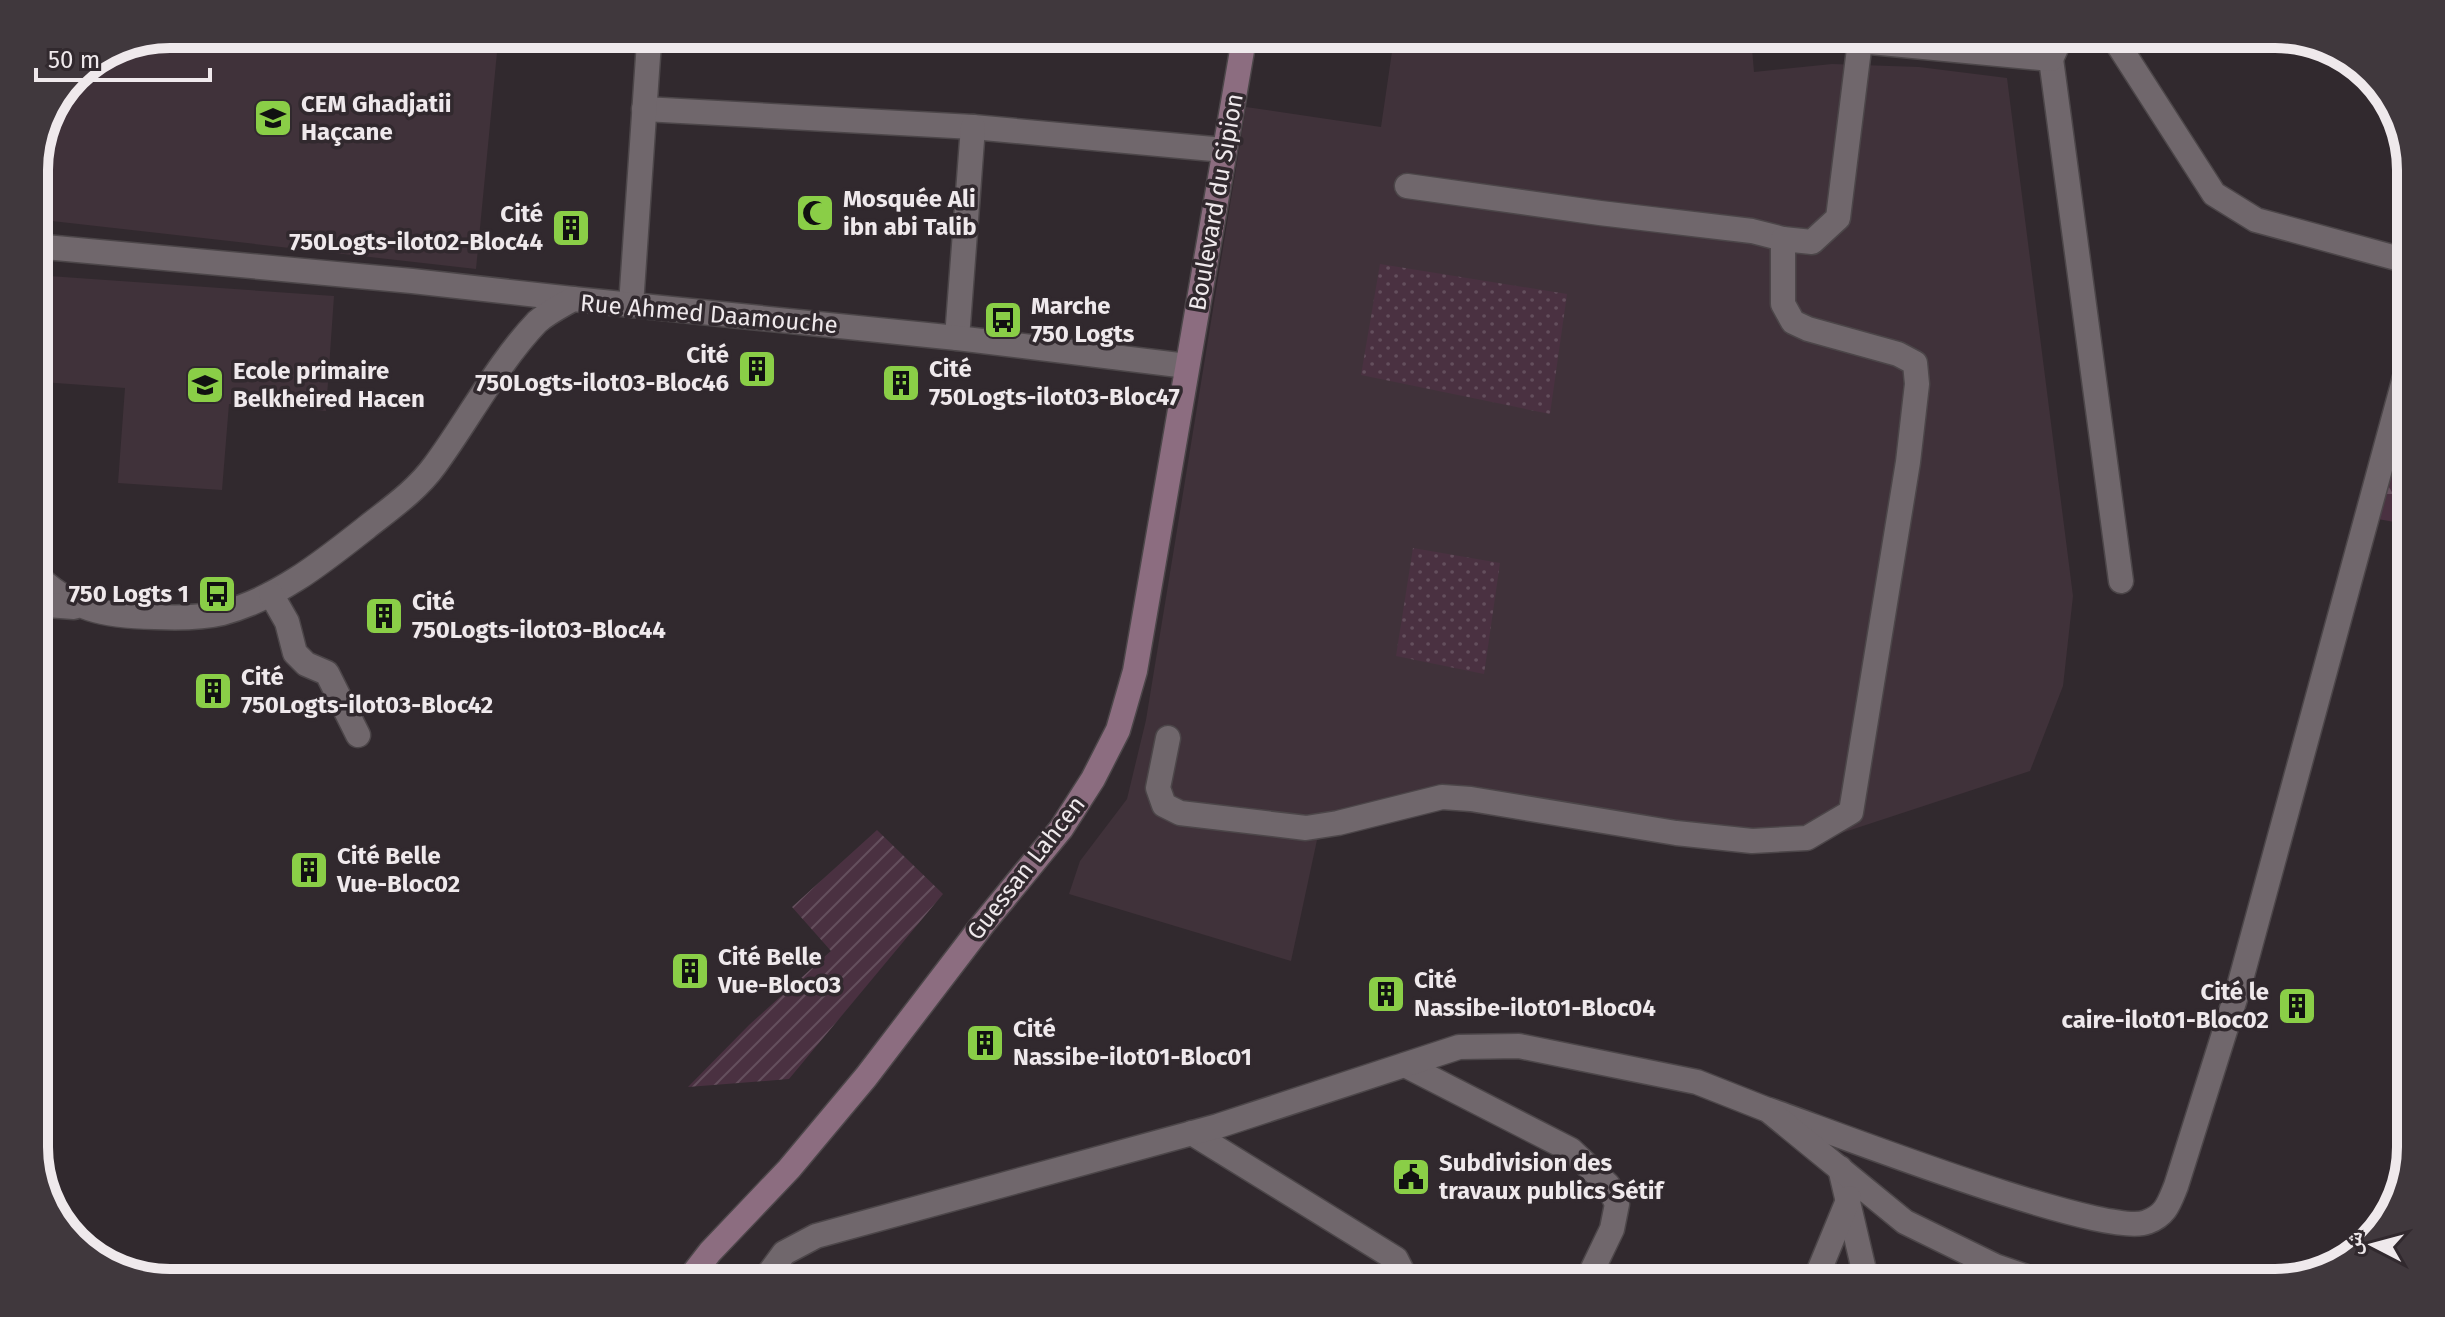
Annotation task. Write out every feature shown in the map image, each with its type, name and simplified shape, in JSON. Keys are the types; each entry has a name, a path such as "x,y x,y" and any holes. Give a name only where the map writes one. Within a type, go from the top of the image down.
{"main road":[{"name":"Boulevard du Sipion","path":"1187,366 1242,48"},
{"name":"Guessan Lahcen","path":"698,1269 710,1252 789,1169 866,1077 983,924 1061,829 1093,779 1118,730 1135,671 1187,366"}],"street":[{"path":"631,305 649,48"},
{"path":"1407,186 1752,231 1812,242 1838,218 1859,48"},
{"path":"1934,48 2051,59"},
{"path":"2056,48 2051,59 2121,581"},
{"path":"2120,48 2214,194 2256,220 2397,258"},
{"path":"644,109 973,127 1224,150"},
{"path":"957,338 973,127"},
{"path":"1168,738 1158,788 1164,805 1180,813 1306,828 1442,797 1471,799 1676,833 1752,841 1807,838 1851,812 1908,462 1917,384 1915,363 1898,354 1793,322 1783,304 1783,239"},
{"path":"48,247 573,299"},
{"name":"Rue Ahmed Daamouche","path":"48,587 84,608 131,617 178,618 222,613 271,594 321,562 398,503 432,469 525,337 540,320 573,299 957,338 1187,366"},
{"path":"772,1269 784,1253 816,1236 1192,1133 1459,1047 1519,1046 1697,1082 2020,1198 2101,1221 2145,1224 2166,1212 2240,983 2397,406"},
{"path":"271,594 287,622 295,653 306,664 327,673 358,735"},
{"path":"48,605 84,608"},
{"path":"1405,1065 1571,1150 1608,1185 1617,1204 1612,1229 1593,1269"},
{"path":"1768,1110 1905,1222 2004,1269"},
{"path":"1192,1133 1396,1259 1401,1269"},
{"path":"1840,1168 1864,1269"},
{"path":"1820,1269 1849,1198"}],"shaded area":[{"name":"CEM Ghadjatii Haçcane","path":"497,48 476,269 48,221 48,162 52,138 69,102 84,84 123,57 146,50"},
{"path":"1393,48 1752,48 1754,72 1832,64 1919,67 2007,78 2073,596 2063,686 2030,771 1802,846 1740,850 1428,807 1317,840 1291,961 1069,894 1080,861 1127,799 1146,720 1246,107 1381,127"},
{"name":"Ecole primaire Belkheired Hacen","path":"49,276 334,296 326,411 229,404 222,490 118,483 125,388 48,382"}],"green space":[{"path":"1380,264 1567,294 1550,414 1361,375"},
{"path":"2397,451 2397,522 2378,519"},
{"path":"1413,548 1500,563 1484,674 1396,656"},
{"path":"877,830 943,894 789,1079 688,1087 749,1025 831,951 792,907"}],"place":[{"name":"CEM Ghadjatii Haçcane","path":"273,118"},
{"name":"Mosquée Ali ibn abi Talib","path":"815,213"},
{"name":"Cité 750Logts-ilot02-Bloc44","path":"571,228"},
{"name":"Marche 750 Logts","path":"1003,320"},
{"name":"Cité 750Logts-ilot03-Bloc46","path":"757,369"},
{"name":"Cité 750Logts-ilot03-Bloc47","path":"901,383"},
{"name":"Ecole primaire Belkheired Hacen","path":"205,385"},
{"name":"750 Logts 1","path":"217,594"},
{"name":"Cité 750Logts-ilot03-Bloc44","path":"384,616"},
{"name":"Cité 750Logts-ilot03-Bloc42","path":"213,691"},
{"name":"Cité Belle Vue-Bloc02","path":"309,870"},
{"name":"Cité Belle Vue-Bloc03","path":"690,971"},
{"name":"Cité Nassibe-ilot01-Bloc04","path":"1386,994"},
{"name":"Cité le caire-ilot01-Bloc02","path":"2297,1006"},
{"name":"Cité Nassibe-ilot01-Bloc01","path":"985,1043"},
{"name":"Subdivision des travaux publics Sétif","path":"1411,1177"}]}
